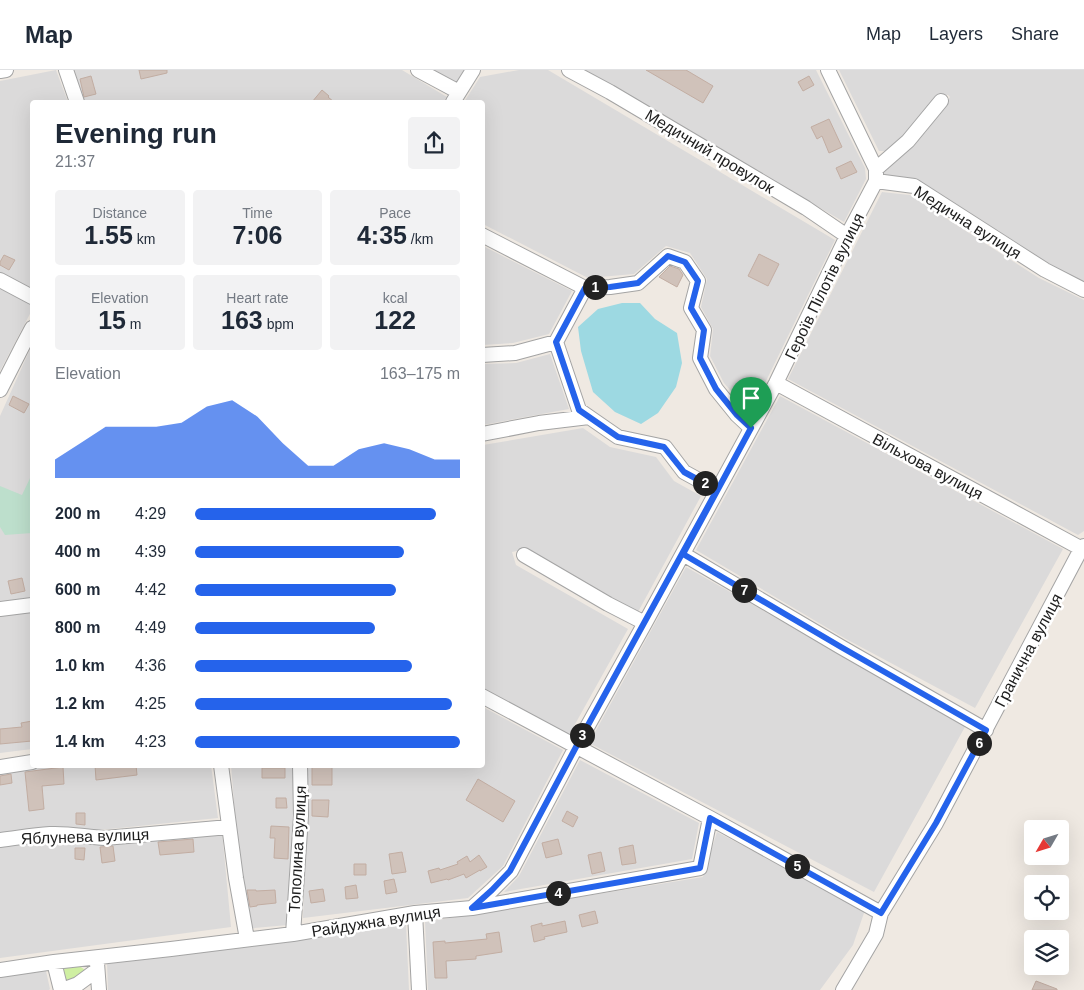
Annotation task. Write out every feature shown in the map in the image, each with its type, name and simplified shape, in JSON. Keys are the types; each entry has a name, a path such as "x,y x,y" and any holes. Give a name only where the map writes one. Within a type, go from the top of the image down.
{"street":[{"path":"0,71 6,70"},
{"path":"66,70 76,100"},
{"path":"418,70 456,97 473,70"},
{"name":"Медичний провулок","path":"569,70 610,92 806,208 848,236"},
{"path":"828,70 876,175"},
{"name":"Героїв Пілотів вулиця","path":"472,908 510,871 776,383 876,175 908,141 941,100"},
{"name":"Медична вулиця","path":"876,175 914,186 1045,270 1084,290"},
{"path":"485,238 585,288 638,283 668,256 685,262 698,281 691,308 704,330 700,358 716,389 737,415 751,428"},
{"path":"0,280 30,296"},
{"path":"485,355 515,353 556,342 585,288"},
{"path":"0,390 30,332"},
{"path":"556,342 579,410 618,437 664,447 684,472 717,490"},
{"name":"Вільхова вулиця","path":"776,383 1083,549"},
{"path":"485,433 539,423 589,417"},
{"name":"Гранична вулиця","path":"843,990 876,934 881,913 936,823 1083,549"},
{"path":"683,554 986,730"},
{"path":"524,556 645,623"},
{"path":"0,609 30,605"},
{"path":"485,698 710,818 881,913"},
{"path":"0,767 30,762"},
{"path":"221,768 236,878 247,939"},
{"name":"Тополина вулиця","path":"293,934 301,816 300,768"},
{"name":"Райдужна вулиця","path":"0,970 54,962 97,964 415,913 472,908 700,868 710,818"},
{"name":"Яблунева вулиця","path":"0,840 51,834 74,834 105,838 229,826"},
{"path":"415,913 419,990"},
{"path":"54,962 61,990 78,984 97,964"},
{"path":"97,964 99,990"}],"shaded area":[{"path":"56,70 67,100 30,100 30,288 0,272 0,81"},
{"path":"71,70 402,70 447,97 445,100 80,100"},
{"path":"423,70 464,70 454,87"},
{"path":"519,70 548,70 835,240 749,412 724,383 710,356 713,329 701,307 707,279 690,253 666,246 634,274 588,278 485,225 485,100 465,100 480,77"},
{"path":"585,70 816,70 865,168 866,179 844,222"},
{"path":"839,70 1084,70 1084,283 1046,264 915,181 881,178 882,172 922,134 950,97 938,94 917,124 886,151 879,151"},
{"path":"882,192 910,195 1039,278 1084,300 1084,531 1078,535 788,379"},
{"path":"485,247 572,291 549,334 513,343 485,345"},
{"path":"0,288 30,304 30,314 0,371"},
{"path":"30,349 30,604 0,606 0,416"},
{"path":"550,354 569,409 485,425 485,364 516,363"},
{"path":"780,396 1063,549 975,708 846,639 696,550"},
{"path":"583,428 610,447 656,457 674,481 701,496 638,612 526,549 512,552 516,565 628,629 569,735 485,689 485,445"},
{"path":"686,567 966,725 874,892 589,743"},
{"path":"30,608 30,749 0,753 0,612"},
{"path":"485,708 563,750 503,866 468,898 303,918 306,816 305,768 485,768"},
{"path":"580,760 699,823 692,859 504,892 519,876"},
{"path":"30,765 30,768 211,768 218,818 90,831 0,836 0,768"},
{"path":"231,768 294,768 295,816 288,925 244,929"},
{"path":"222,831 231,927 0,958 0,846 57,839"},
{"path":"717,832 865,910 853,945 820,990 428,990 425,922 703,877"},
{"path":"406,924 409,990 108,990 107,963"},
{"path":"46,971 49,990 0,990 0,977"}],"green space":[{"path":"30,478 30,533 5,535 0,527 0,486 22,495"},
{"path":"78,965 85,970 83,977 78,982 65,981 61,971 66,967"}],"water":[{"path":"622,303 640,303 655,319 677,333 682,363 676,387 658,413 641,424 615,412 593,392 581,351 578,327 598,309"}],"building":[{"path":"139,70 167,70 167,73 141,79"},
{"path":"646,70 686,70 713,86 703,103"},
{"path":"91,76 96,94 84,97 80,79"},
{"path":"809,76 814,85 803,91 798,82"},
{"path":"322,90 332,100 314,100"},
{"path":"829,119 842,147 829,153 822,136 817,139 811,127"},
{"path":"851,161 857,172 841,179 836,168"},
{"path":"759,254 779,264 768,286 748,276"},
{"path":"4,255 15,260 9,270 0,265"},
{"path":"670,266 679,269 683,275 677,287 659,277"},
{"path":"13,396 29,404 24,413 9,405"},
{"path":"22,578 25,591 11,594 8,581"},
{"path":"30,721 30,741 0,744 0,729 22,727 21,723"},
{"path":"63,768 64,784 42,786 44,809 29,811 25,772"},
{"path":"95,768 136,768 137,775 96,780"},
{"path":"262,768 285,768 285,778 262,778"},
{"path":"312,768 332,768 332,785 312,785"},
{"path":"11,774 12,783 0,785 0,776"},
{"path":"478,779 515,801 503,822 466,800"},
{"path":"276,798 286,798 287,808 276,808"},
{"path":"312,800 329,800 328,817 312,816"},
{"path":"567,811 578,817 573,827 562,821"},
{"path":"76,813 85,813 85,825 76,824"},
{"path":"271,826 289,827 288,859 274,858 275,838 270,838"},
{"path":"193,839 194,852 160,855 158,842"},
{"path":"558,839 562,854 546,858 542,843"},
{"path":"633,845 636,863 622,865 619,848"},
{"path":"113,846 115,861 102,863 100,847"},
{"path":"75,848 85,848 84,860 75,859"},
{"path":"402,852 406,872 392,874 389,854"},
{"path":"601,852 605,871 592,874 588,855"},
{"path":"479,855 487,867 466,878 464,874 448,880 431,883 428,871 439,868 440,870 458,864 457,862 467,856 470,862"},
{"path":"354,864 366,864 366,875 354,875"},
{"path":"394,879 397,892 386,894 384,881"},
{"path":"356,885 358,898 346,899 345,887"},
{"path":"323,889 325,901 311,903 309,891"},
{"path":"247,890 275,890 276,903 250,907"},
{"path":"595,911 598,923 582,927 579,915"},
{"path":"565,921 567,932 544,937 545,939 534,942 531,926 542,923 542,926"},
{"path":"499,932 502,952 476,956 476,959 446,961 447,978 435,978 433,942 445,941 445,943 487,939 486,934"},
{"path":"1036,981 1057,989 1057,990 1032,990"}],"route":[{"path":"668,256 685,262 698,281 691,308 704,330 700,358 716,389 737,415 751,428 683,554 986,730 936,823 881,913 710,818 700,868 472,908 510,871 717,490 684,472 664,447 618,437 579,410 556,342 585,288 638,283 668,256"}]}
